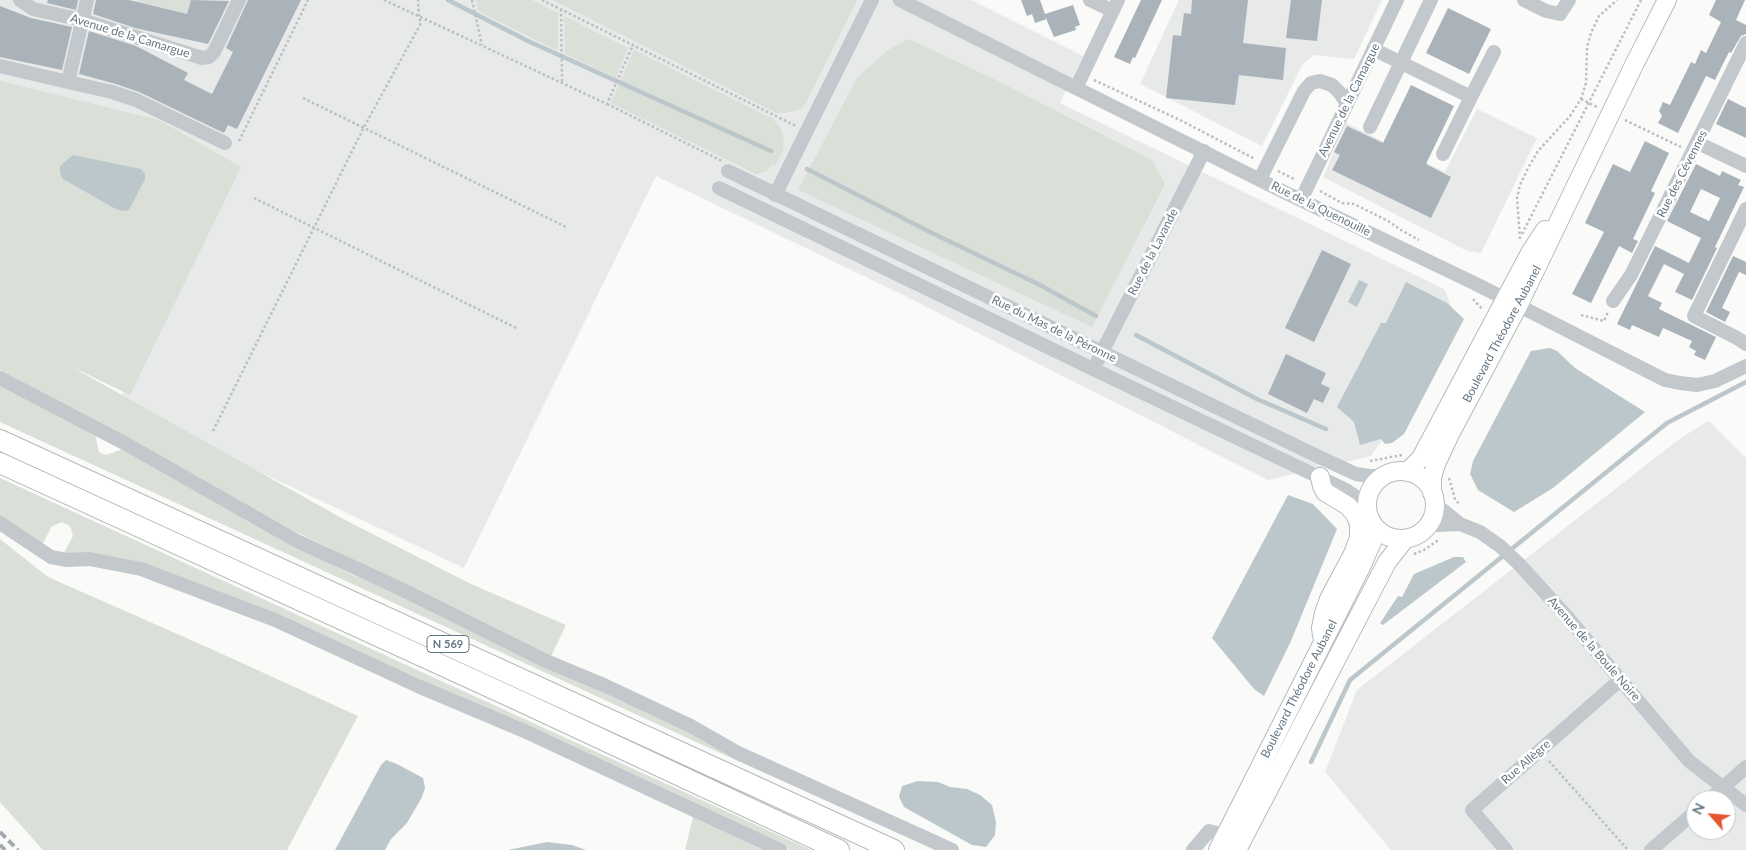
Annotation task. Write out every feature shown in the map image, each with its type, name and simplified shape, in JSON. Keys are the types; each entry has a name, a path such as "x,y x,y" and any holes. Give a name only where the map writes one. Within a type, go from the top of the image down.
{"highway":[{"name":"N 569","path":"0,440 894,850"},
{"name":"N 569","path":"0,463 839,850"}],"main road":[{"name":"Boulevard Théodore Aubanel","path":"1433,498 1432,477 1436,464 1512,303 1530,253 1581,177 1668,0"},
{"name":"Boulevard Théodore Aubanel","path":"1406,472 1421,458 1512,303"},
{"path":"1395,472 1406,472 1422,479 1433,498 1434,513 1426,527 1415,536 1408,547 1398,539 1385,535 1375,527 1367,509 1371,491 1376,483 1384,476 1395,472"},
{"path":"1320,477 1326,492 1348,506 1359,524 1359,538 1356,546 1329,599 1324,613 1321,628 1323,642"},
{"name":"Boulevard Théodore Aubanel","path":"1221,842 1368,551 1375,527"},
{"name":"Boulevard Théodore Aubanel","path":"1237,850 1378,579 1397,547 1408,547"}],"street":[{"name":"Avenue de la Camargue","path":"20,0 33,9 82,20 202,58 209,57 214,52 239,0"},
{"path":"68,82 87,0"},
{"path":"775,195 872,0"},
{"path":"1076,88 1115,5 1090,0"},
{"name":"Avenue de la Camargue","path":"1301,200 1397,0"},
{"path":"1370,127 1431,0"},
{"path":"1524,0 1546,11 1560,14 1569,0"},
{"name":"Rue de la Quenouille","path":"903,1 1301,200 1476,284 1665,380 1680,384 1697,385 1715,381 1746,366"},
{"name":"Rue des Cévennes","path":"1612,301 1631,275 1695,148 1741,68 1746,44"},
{"path":"1373,49 1471,97"},
{"path":"1443,154 1494,52"},
{"path":"0,66 112,92 136,100 225,143"},
{"path":"1260,179 1304,91 1311,83 1320,81 1332,85 1340,93 1346,104"},
{"path":"1695,148 1746,166"},
{"name":"Rue de la Lavande","path":"1093,369 1204,151"},
{"name":"Rue du Mas de la Péronne","path":"727,167 775,195 1356,474 1384,476"},
{"name":"Rue du Mas de la Péronne","path":"719,188 1320,477 1353,494 1367,509"},
{"path":"1746,210 1694,316 1746,344"},
{"path":"0,378 128,445 297,541 399,588 546,661 606,686 691,726 738,753 952,850"},
{"path":"1433,498 1460,524"},
{"path":"0,523 51,558 67,560 89,559 141,570 276,620 412,683 522,730 780,850"},
{"name":"Avenue de la Boule Noire","path":"1426,527 1460,524 1480,532 1494,542 1519,564 1689,761 1746,805"},
{"name":"Rue Allègre","path":"1506,850 1472,810 1620,680"},
{"path":"1722,790 1746,767"},
{"path":"1651,850 1686,820"},
{"path":"1193,850 1209,831 1221,842"}],"path":[{"path":"225,143 231,146 238,143 308,0"},
{"path":"384,0 562,82 727,167"},
{"path":"213,431 364,127 421,23 418,0"},
{"path":"472,0 482,46"},
{"path":"542,0 798,127"},
{"path":"1617,0 1599,16 1591,33 1587,47 1586,83 1580,100 1570,116 1538,151 1524,176 1517,198 1520,237 1640,0"},
{"path":"561,9 562,82"},
{"path":"607,104 633,45"},
{"path":"1092,79 1180,120 1261,162"},
{"path":"303,98 566,227"},
{"path":"1580,100 1695,148"},
{"path":"1272,168 1300,182"},
{"path":"1318,191 1342,203 1354,204 1388,220 1410,235"},
{"path":"254,198 516,328"},
{"path":"1470,297 1481,306 1484,312 1483,317"},
{"path":"1581,315 1604,321 1612,301"},
{"path":"1368,462 1408,453"},
{"path":"1448,477 1455,499 1462,508"},
{"path":"1408,547 1445,538"},
{"path":"1540,751 1628,850"}],"shaded area":[{"path":"0,0 971,0 1083,56 1060,103 1444,289 1459,324 1371,456 1268,480 901,294 656,176 464,568 117,405 228,173 0,88"},
{"path":"138,0 191,0 187,14 174,11 172,20 159,7 138,2"},
{"path":"476,0 532,0 558,13 558,51 478,11"},
{"path":"553,0 857,0 805,104 800,109 777,113"},
{"path":"1179,0 1382,0 1354,59 1314,55 1302,65 1262,146 1140,84"},
{"path":"564,16 628,48 616,78 565,54"},
{"path":"909,39 996,80 1152,160 1165,184 1092,327 798,190 857,78 888,50"},
{"path":"634,50 773,119 781,128 784,141 783,151 775,166 772,165 767,171 756,174 611,103"},
{"path":"0,81 159,120 241,167 130,395 72,367 345,520 471,584 566,625 551,656 294,531 0,370"},
{"path":"1477,109 1537,138 1481,253 1467,251 1323,177 1346,123 1445,172"},
{"path":"73,155 141,169 145,174 145,179 129,210 122,211 114,208 63,179 60,173 60,166"},
{"path":"1359,280 1368,284 1357,307 1348,302"},
{"path":"1406,282 1447,303 1464,319 1404,434 1392,443 1385,444 1381,439 1360,445 1354,422 1337,407 1381,323 1386,323"},
{"path":"1550,348 1557,351 1575,368 1645,412 1553,488 1514,512 1478,490 1470,474 1473,461 1531,351"},
{"path":"0,382 95,434 99,452 106,455 123,449 313,555 353,575 417,601 753,763 738,761 0,422"},
{"path":"1709,421 1746,458 1746,850 1391,850 1325,772 1357,690 1682,437"},
{"path":"0,478 811,850 790,850 225,595 63,555 73,536 70,526 62,522 52,526 41,547 0,519"},
{"path":"1288,495 1313,504 1337,529 1291,641 1264,696 1254,689 1212,638"},
{"path":"0,539 48,577 358,716 287,850 43,850 0,802"},
{"path":"1454,557 1463,557 1466,562 1383,625 1380,623 1398,596 1402,597 1414,574"},
{"path":"386,760 423,778 425,788 422,797 407,823 391,839 385,850 335,850 381,765"},
{"path":"918,781 938,782 950,787 967,789 980,795 992,805 996,822 995,835 986,847 972,845 904,807 899,797 902,786"},
{"path":"693,817 763,850 685,850"},
{"path":"547,842 572,845 586,850 508,850"}],"building":[{"path":"48,0 78,0 76,10 47,3"},
{"path":"96,0 129,0 187,14 191,0 229,1 208,44 135,28 93,14"},
{"path":"248,0 301,0 237,129 228,125 224,133 139,92 79,74 89,31 136,46 188,73 184,80 212,94 233,52 226,48"},
{"path":"1021,0 1040,0 1045,14 1073,5 1080,25 1075,27 1076,30 1054,37 1046,19 1035,23 1032,14 1027,16"},
{"path":"1141,0 1162,0 1135,58 1133,57 1130,64 1114,57"},
{"path":"1192,0 1248,0 1243,43 1286,48 1283,80 1239,75 1235,105 1166,98 1173,35 1181,36 1184,13 1191,14"},
{"path":"1291,0 1322,0 1317,41 1286,38"},
{"path":"1716,0 1745,0 1736,20 1746,25 1746,34 1741,36 1731,53 1729,52 1715,80 1706,76 1678,133 1658,123 1662,116 1659,111 1663,102 1670,105 1691,62 1695,64 1701,50 1706,53 1721,22 1709,15"},
{"path":"0,6 31,18 72,27 62,70 0,57"},
{"path":"1448,8 1491,29 1469,74 1426,53"},
{"path":"1411,85 1454,106 1426,164 1451,177 1431,218 1332,170 1340,155 1334,152 1347,126 1383,143"},
{"path":"1728,99 1746,108 1746,138 1716,124"},
{"path":"1645,141 1669,153 1651,191 1655,193 1633,239 1638,241 1632,253 1619,246 1591,303 1572,294 1604,232 1585,223 1613,164 1630,172"},
{"path":"1696,164 1720,176 1722,171 1741,180 1738,185 1744,187 1692,300 1675,292 1684,274 1664,264 1648,296 1662,303 1659,309 1716,337 1705,360 1694,355 1696,351 1689,347 1692,341 1663,328 1659,337 1632,325 1630,330 1617,324 1655,246 1689,263 1701,238 1667,221","holes":["1701,189 1720,198 1709,221 1690,212"]},
{"path":"1322,250 1351,264 1314,342 1285,328"},
{"path":"1733,256 1746,262 1746,275 1739,272 1722,308 1730,312 1725,322 1706,312"},
{"path":"1286,354 1326,373 1321,384 1330,388 1323,403 1314,399 1307,413 1268,394"}],"waterway":[{"path":"448,0 528,41 771,151"},
{"path":"807,169 932,233 1040,285 1096,316"},
{"path":"1136,335 1257,399 1326,429"},
{"path":"1311,762 1350,680 1667,423 1746,382"}],"railway":[{"path":"0,832 18,850"},
{"path":"0,845 5,850"}]}
